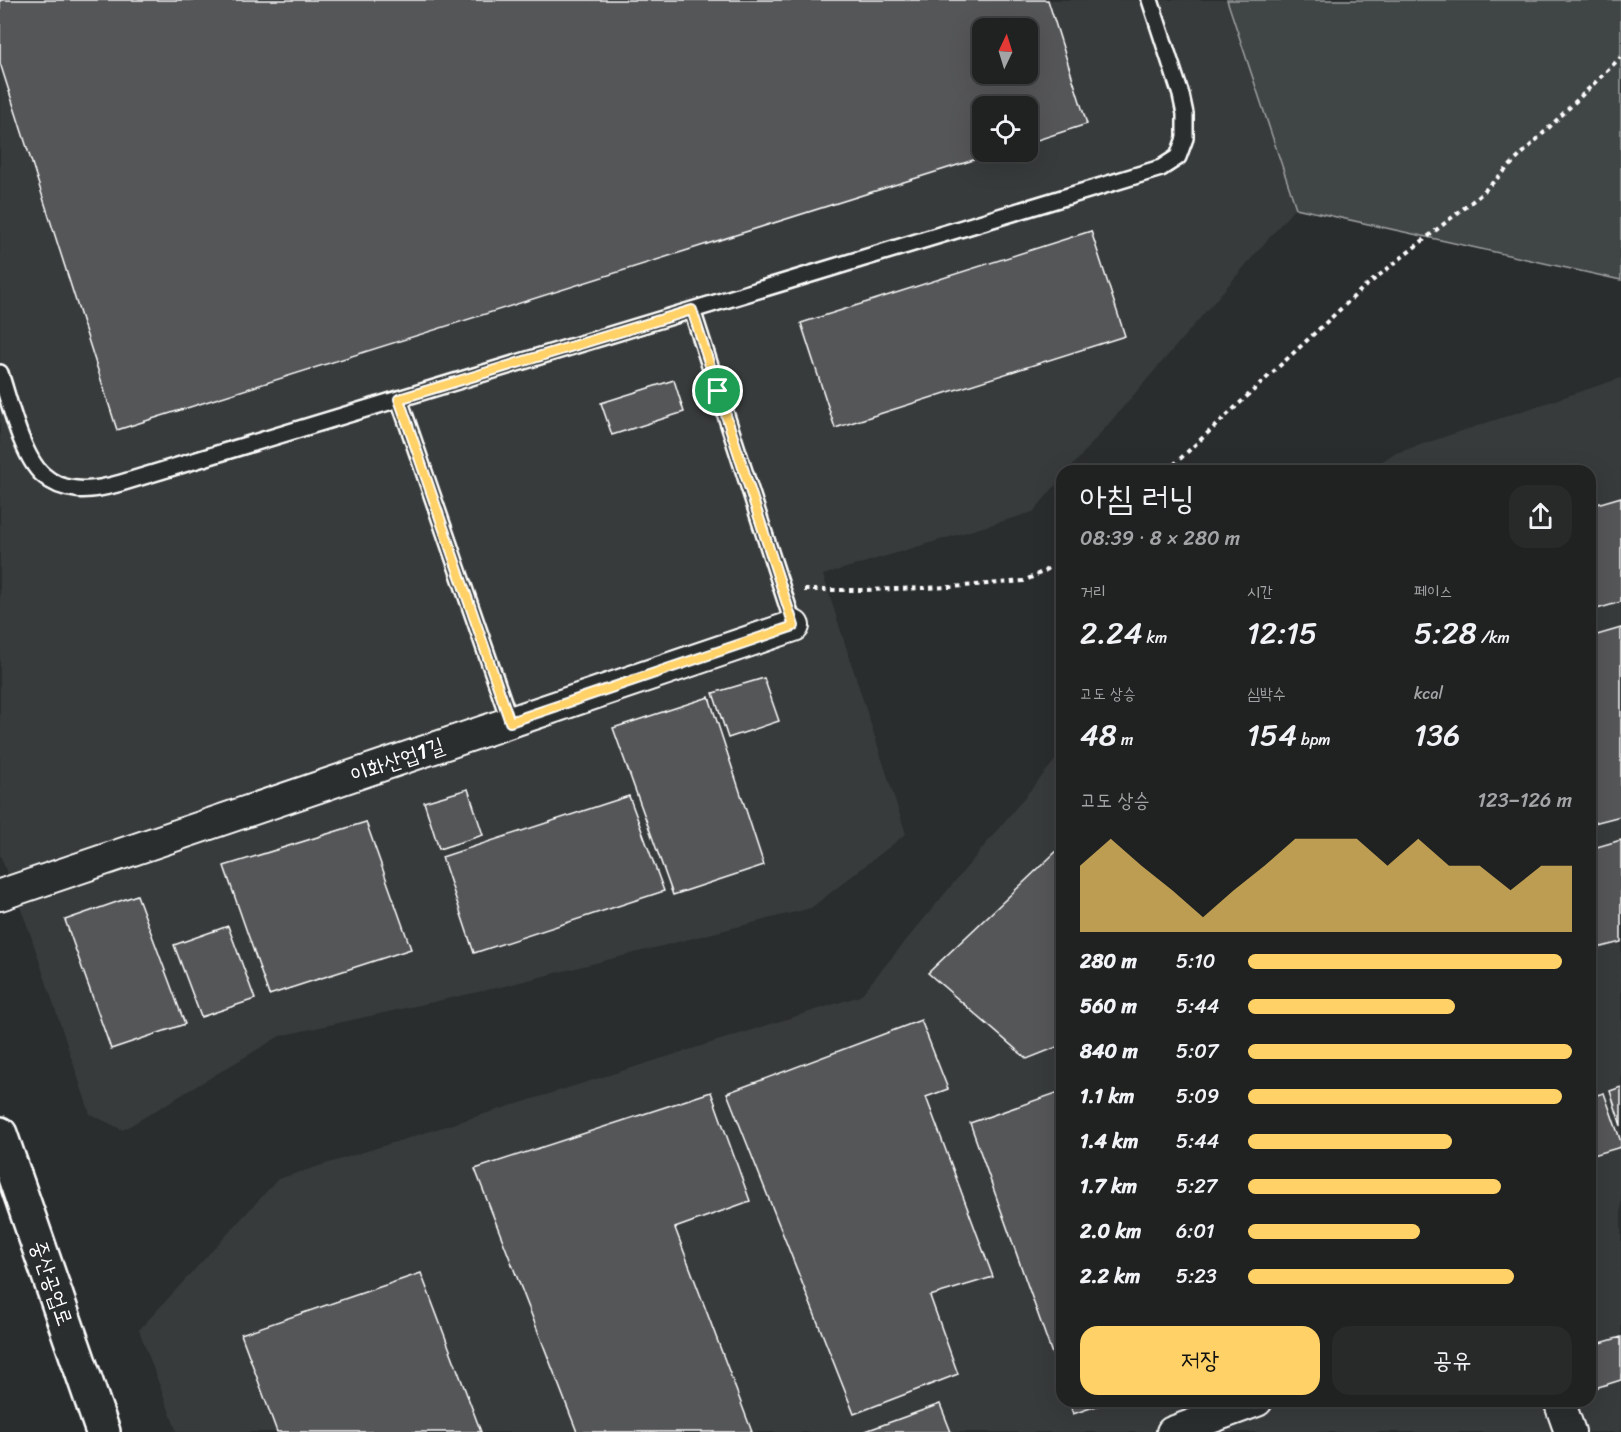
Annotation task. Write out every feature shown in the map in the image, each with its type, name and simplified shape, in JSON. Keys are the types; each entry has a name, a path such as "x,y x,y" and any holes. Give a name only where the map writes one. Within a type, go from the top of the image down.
{"street":[{"name":"이화산업1길","path":"0,896 794,626"},
{"name":"중산공업로","path":"0,1134 103,1432"},
{"path":"1173,1432 1241,1407"},
{"path":"1561,1407 1570,1432"}],"lane":[{"path":"0,373 20,434 30,458 41,474 58,485 77,490 98,489 1161,168 1178,157 1185,138 1185,114 1181,94 1149,0"},
{"path":"692,310 794,626"},
{"path":"399,399 510,722"}],"path":[{"path":"1173,465 1362,289 1479,196 1621,57"},
{"path":"782,590 951,587 1024,581 1056,565"}],"shaded area":[{"path":"0,0 1226,0 1295,208 1073,465 1056,465 1056,485 1033,512 823,575 906,834 811,908 505,986 280,1036 123,1130 90,1114 30,933 0,855"},
{"path":"1227,0 1621,0 1621,280 1296,208"},
{"path":"1621,378 1621,1432 177,1432 139,1330 278,1179 860,996 1056,759 1056,1407 1596,1407 1596,465 1377,465 1393,454"}],"building":[{"path":"0,0 1048,0 1087,124 1038,140 1038,96 972,96 972,161 117,430 0,63"},
{"path":"1091,231 1125,336 835,428 801,323"},
{"path":"674,380 684,412 612,435 601,403"},
{"path":"1621,497 1621,602 1596,609 1596,504"},
{"path":"1621,628 1621,816 1596,822 1596,635"},
{"path":"764,678 779,721 728,738 713,693"},
{"path":"709,697 764,865 673,895 613,728"},
{"path":"468,789 483,835 439,849 424,802"},
{"path":"629,796 664,891 474,953 442,857"},
{"path":"366,822 411,949 269,995 224,866"},
{"path":"1621,840 1621,942 1596,948 1596,847"},
{"path":"1056,852 1056,1047 1027,1059 928,973"},
{"path":"137,895 185,1024 111,1049 65,920"},
{"path":"228,926 255,999 201,1017 174,945"},
{"path":"921,1020 948,1089 926,1097 993,1277 930,1296 958,1374 854,1414 727,1093"},
{"path":"1621,1087 1621,1126 1610,1091"},
{"path":"711,1092 750,1201 675,1228 752,1432 577,1432 475,1169"},
{"path":"1056,1093 1056,1365 970,1123"},
{"path":"1604,1093 1621,1147 1596,1154 1596,1095"},
{"path":"421,1273 481,1432 277,1432 241,1334"},
{"path":"1621,1337 1621,1380 1596,1388 1596,1344"},
{"path":"940,1404 951,1432 863,1432"},
{"path":"1071,1407 1093,1407 1073,1414"}],"route":[{"path":"692,310 718,391 794,626 510,722 399,399 692,310"}]}
